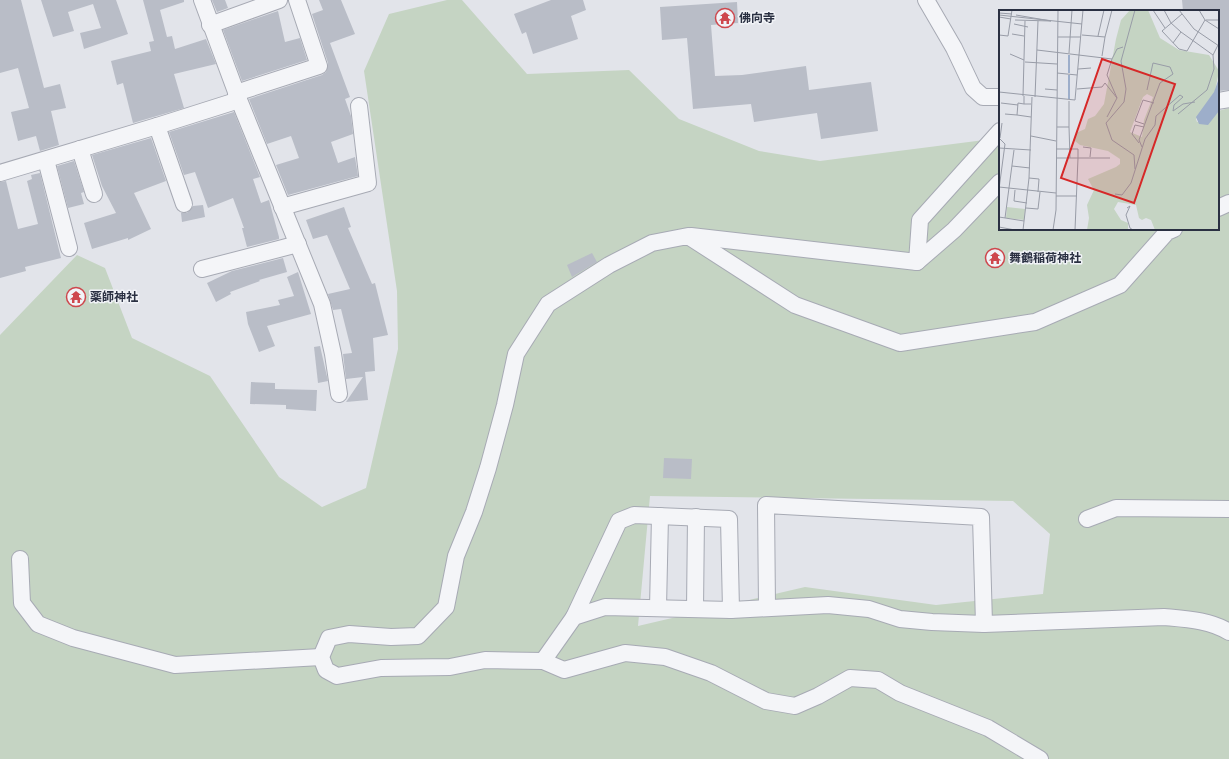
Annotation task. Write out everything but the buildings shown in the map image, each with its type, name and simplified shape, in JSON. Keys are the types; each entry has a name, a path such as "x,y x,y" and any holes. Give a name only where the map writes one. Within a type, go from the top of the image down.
{"lane":[{"path":"202,0 237,96 322,304 333,354 339,394"},
{"path":"210,25 279,0"},
{"path":"0,173 157,126 319,66 297,0"},
{"path":"926,0 954,48 973,88 984,97 999,97"},
{"path":"1219,101 1229,99"},
{"path":"282,207 368,182 359,106"},
{"path":"157,126 184,204"},
{"path":"917,262 920,220 999,132"},
{"path":"80,149 94,194"},
{"path":"46,160 69,248"},
{"path":"999,183 954,230 917,262 688,236 652,243 609,265 548,304 516,354 505,406 488,468 474,512 456,556 446,607 418,636 391,637 349,634 329,638 321,657 326,670 336,676 381,668 450,668 485,660 543,661 564,670 625,653 665,657 711,673 766,700 795,706 818,696 850,678 878,680 906,696 988,728 1040,759"},
{"path":"1219,208 1229,203"},
{"path":"688,236 795,305 900,343 1035,322 1120,285 1167,232 1172,230"},
{"path":"202,269 298,244"},
{"path":"767,607 766,504 980,517 984,624"},
{"path":"1087,519 1116,508 1229,508"},
{"path":"543,661 574,617 619,522 634,515 729,519 731,610"},
{"path":"658,608 660,516"},
{"path":"695,609 696,517"},
{"path":"20,559 22,602 38,624 73,638 175,665 321,657"},
{"path":"574,617 605,607 731,610 828,605 847,606 869,610 900,619 932,622 984,624 1164,618 1193,620 1222,627 1229,632"}],"green space":[{"path":"447,0 462,0 527,74 629,70 679,119 759,151 820,161 999,138 999,230 1219,230 1219,111 1229,108 1229,759 0,759 0,335 77,255 105,268 132,338 210,376 279,477 322,507 366,488 398,349 397,291 364,71 389,14","holes":["650,496 1013,501 1050,534 1043,594 936,605 805,587 638,626"]}],"place":[{"name":"佛向寺","path":"725,18"},
{"name":"舞鶴稲荷神社","path":"995,258"},
{"name":"薬師神社","path":"76,297"}]}
